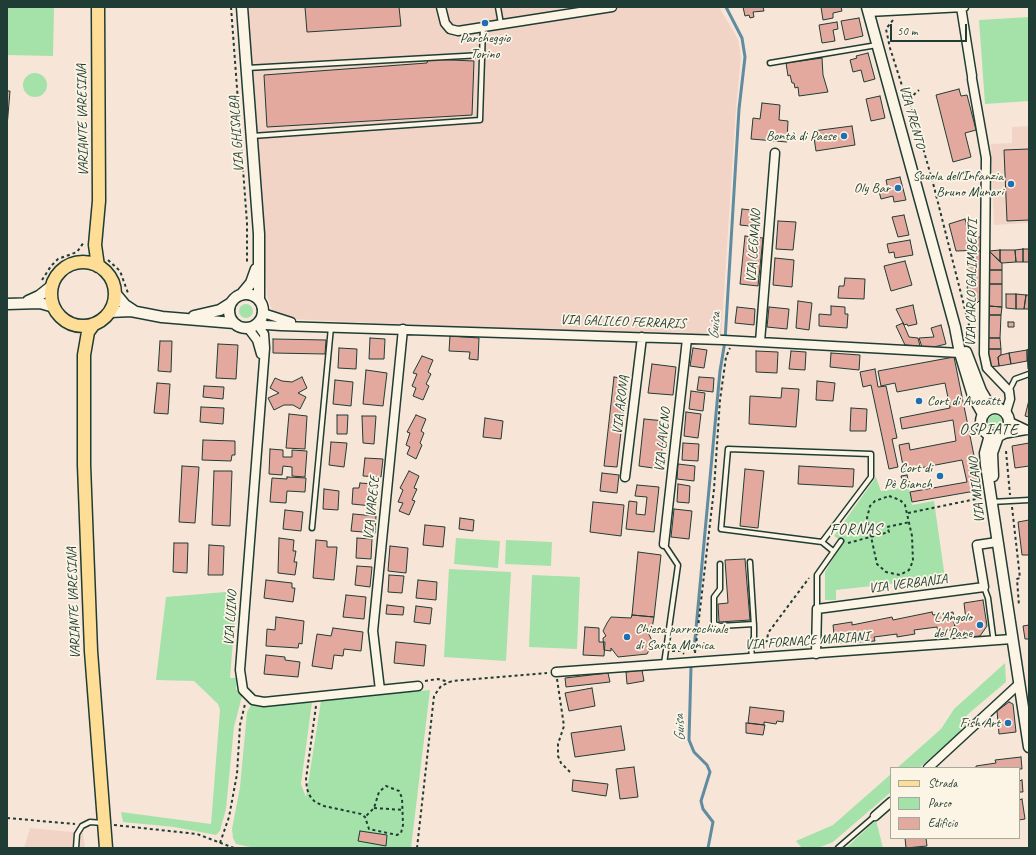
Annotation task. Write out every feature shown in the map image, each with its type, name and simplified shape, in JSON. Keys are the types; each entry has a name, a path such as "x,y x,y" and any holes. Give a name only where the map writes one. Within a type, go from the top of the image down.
{"main road":[{"name":"VARIANTE VARESINA","path":"53,286 60,273 65,268 78,263 91,244 95,232 99,201 98,7"},
{"name":"VARIANTE VARESINA","path":"95,232 101,261"},
{"path":"78,263 101,261 112,280 115,293 113,306 110,312"},
{"path":"53,286 52,300 54,306"},
{"name":"VARIANTE VARESINA","path":"54,306 58,313 69,322 76,333 84,355"},
{"name":"VARIANTE VARESINA","path":"106,848 91,652 84,465 84,355 88,332 94,324 110,312"},
{"path":"69,322 81,326 94,324"}],"street":[{"name":"VIA GHISALBA","path":"242,7 259,234 259,300"},
{"path":"441,7 443,19 450,29 458,31 612,7"},
{"name":"VIA CARLO GALIMBERTI","path":"961,7 986,158 984,354 987,368 1009,391"},
{"path":"868,9 964,7"},
{"name":"VIA TRENTO","path":"868,9 955,327"},
{"name":"VIA LEGNANO","path":"760,342 775,153"},
{"name":"VIA GHISALBA","path":"241,295 251,283 258,259"},
{"path":"22,304 39,296 53,286"},
{"path":"115,293 125,305 136,311"},
{"path":"110,312 121,310 136,311 162,317 234,323 257,322 259,300 253,296 241,295 220,310 182,318"},
{"path":"7,304 40,303 54,306"},
{"path":"231,303 230,314 234,323"},
{"name":"VIA GALILEO FERRARIS","path":"257,322 266,325 729,340 960,354"},
{"name":"VIA LUINO","path":"248,697 242,687 240,670 253,490 259,437 263,367 257,322"},
{"path":"955,327 960,354 973,396 987,411"},
{"path":"955,327 981,391 987,411"},
{"name":"VIA VARESE","path":"380,690 373,630 403,329"},
{"name":"VIA ARONA","path":"625,477 642,337"},
{"name":"VIA LAVENO","path":"664,544 687,339"},
{"path":"1006,412 1010,399 1009,391"},
{"path":"1001,409 1006,412 1010,422 1028,430 997,435 982,426 981,420 987,411 1001,409"},
{"path":"997,435 1009,426 1010,422"},
{"name":"VIA MILANO","path":"997,435 992,453 989,500 1019,684 1027,717 1029,747"},
{"path":"984,587 977,545 997,542"},
{"name":"VIA VERBANIA","path":"817,609 984,587"},
{"path":"816,654 817,609"},
{"name":"VIA FORNACE MARIANI","path":"556,672 1012,639"},
{"path":"929,767 1019,684"},
{"path":"248,697 264,702 418,686"},
{"path":"874,816 890,803"}],"lane":[{"path":"498,7 501,24"},
{"path":"252,136 480,120 483,27"},
{"path":"770,63 878,45"},
{"path":"246,68 482,55"},
{"path":"312,528 331,327"},
{"path":"1009,391 1015,379 1029,374"},
{"path":"822,542 870,477 870,454 728,449 721,529 822,542 833,551"},
{"path":"989,500 1029,500"},
{"path":"817,609 817,575 833,551 842,543"},
{"path":"664,544 678,565 664,664"},
{"path":"750,562 754,624 754,637 751,645 752,658"},
{"path":"720,564 720,589 714,597 714,624 720,626 754,624"},
{"path":"984,587 988,598 993,636"},
{"path":"838,848 874,816"},
{"path":"76,848 77,834 82,826 90,822 103,823"}],"path":[{"path":"231,7 247,223 248,261 246,267"},
{"path":"894,17 886,29 888,38 901,84 909,99 934,183 974,347"},
{"path":"909,99 919,90"},
{"path":"40,283 51,266 66,255 77,252 83,242"},
{"path":"101,261 120,271 131,297"},
{"path":"694,662 715,474 720,400 729,340"},
{"path":"1006,450 1020,578 1017,579 1019,608"},
{"path":"883,497 894,498 904,505 908,513 913,561 906,573 892,574 880,568 874,555 867,513 875,501 883,497"},
{"path":"908,513 989,500"},
{"path":"842,543 889,532 887,527 910,522"},
{"path":"759,643 767,642 768,633 809,578"},
{"path":"418,686 430,679 449,682 556,672 564,726 558,744 558,756 561,763 570,772"},
{"path":"417,848 434,696 441,686 449,682"},
{"path":"220,843 230,817 242,714 248,697"},
{"path":"317,697 306,779 307,789 315,802 365,817"},
{"path":"386,786 399,791 404,810 401,833 397,835 369,829 365,817 374,808 379,792 386,786"},
{"path":"374,808 404,810"},
{"path":"7,818 61,822 82,826"},
{"path":"103,823 197,834 234,848"}],"shaded area":[{"path":"248,7 719,7 738,39 741,57 736,108 721,339 288,319 273,313 267,296"},
{"name":"Scuola dell'Infanzia Bruno Munari","path":"1029,126 1029,223 994,225 991,144 1012,143 1012,127"},
{"path":"30,828 83,833 85,848 24,848"}],"green space":[{"path":"7,7 54,7 53,56 7,55"},
{"path":"1029,17 1029,101 985,104 979,20"},
{"path":"35,73 44,76 47,85 44,94 35,97 26,94 23,85 26,76"},
{"path":"246,304 251,306 253,311 251,316 246,318 241,316 239,311 241,306"},
{"path":"995,415 1000,417 1002,422 1000,427 995,429 990,427 988,422 990,417"},
{"path":"876,477 881,491 909,487 912,505 934,501 945,578 836,590 836,600 825,600 825,572 843,542 834,536"},
{"path":"456,538 500,541 498,568 454,564"},
{"path":"506,540 552,542 551,566 505,564"},
{"path":"449,569 511,572 506,661 444,657"},
{"path":"532,575 580,577 577,649 529,647"},
{"path":"237,591 230,678 237,678 236,689 242,696 234,727 226,809 220,831 216,835 174,827 123,822 121,812 211,824 220,710 218,704 194,681 156,680 166,597"},
{"path":"1005,663 1006,682 967,715 967,727 920,767 898,767 941,729 954,709"},
{"path":"430,690 411,848 255,848 236,844 233,838 232,829 240,787 247,712 251,705 264,707 312,702 301,784 306,797 321,701"},
{"path":"890,775 890,793 833,842 818,848 802,848 796,841 833,825"},
{"path":"876,820 883,848 846,848"}],"building":[{"path":"305,7 399,7 401,26 307,32"},
{"path":"743,7 763,7 764,11 753,12 754,17 750,18 749,15 745,16"},
{"path":"821,7 841,7 842,11 833,13 833,18 823,20"},
{"path":"859,18 863,36 845,40 841,21"},
{"path":"837,22 838,29 833,30 835,41 822,43 819,25"},
{"path":"868,53 875,79 864,82 861,70 853,72 850,60 857,58 856,56"},
{"path":"822,58 823,75 828,92 799,96 798,87 795,88 790,75 788,76 786,63"},
{"path":"428,59 474,61 472,115 267,127 264,75 427,63"},
{"path":"959,89 961,96 967,95 976,130 965,133 971,157 953,162 936,95"},
{"path":"7,91 10,91 7,127"},
{"path":"880,96 885,118 871,121 866,99"},
{"path":"762,103 780,105 779,120 788,121 787,142 751,139 753,118 760,119"},
{"path":"852,126 855,145 816,151 813,131"},
{"path":"1029,149 1029,220 1007,221 1004,150"},
{"path":"900,177 906,200 894,202 893,196 881,199 879,191 888,189 886,180"},
{"path":"742,209 760,211 759,227 740,225"},
{"path":"904,215 909,235 898,237 892,217"},
{"path":"965,219 969,237 981,237 981,250 956,251 949,224"},
{"path":"778,221 796,222 793,250 776,249"},
{"path":"745,236 763,238 758,286 740,284"},
{"path":"910,240 913,255 895,258 894,252 889,253 887,244"},
{"path":"1023,249 1029,249 1029,262 1023,262"},
{"path":"1023,249 1023,262 1016,262 1015,250"},
{"path":"1000,250 1015,250 1016,262 1000,262"},
{"path":"1000,250 1000,262 989,251"},
{"path":"972,251 982,251 980,300 976,304 971,302 967,287 970,284 968,263 972,258"},
{"path":"989,251 1002,263 1002,270 989,270"},
{"path":"775,258 794,260 792,287 773,285"},
{"path":"905,261 912,285 891,291 884,266"},
{"path":"989,270 1002,270 1002,284 989,284"},
{"path":"845,278 865,279 864,299 838,298 839,286 844,286"},
{"path":"989,284 1002,284 1002,307 989,306"},
{"path":"1006,294 1016,294 1016,309 1006,308"},
{"path":"1016,294 1026,295 1024,309 1016,309"},
{"path":"1026,295 1029,295 1029,309 1024,309"},
{"path":"798,301 812,303 809,330 796,328"},
{"path":"913,305 917,324 908,326 907,324 904,325 896,309"},
{"path":"831,306 845,307 845,314 848,314 847,328 819,326 819,314 831,315"},
{"path":"989,306 1002,307 1001,315 989,315"},
{"path":"737,307 755,309 754,325 735,323"},
{"path":"769,307 789,309 787,329 767,327"},
{"path":"989,315 1001,315 1000,338 988,338"},
{"path":"1008,322 1014,322 1014,327 1008,327"},
{"path":"903,323 909,337 918,338 920,346 905,345 896,326"},
{"path":"941,325 946,344 930,348 922,347 919,338 934,337 931,328"},
{"path":"450,336 479,338 478,360 469,359 470,352 449,351"},
{"path":"370,338 385,339 384,359 369,359"},
{"path":"988,338 1000,338 1001,349 987,349"},
{"path":"273,339 326,340 325,354 273,353"},
{"path":"160,341 172,341 171,372 158,371"},
{"path":"218,344 238,345 236,379 216,378"},
{"path":"339,348 357,349 356,369 338,368"},
{"path":"693,348 707,350 704,368 690,366"},
{"path":"1029,348 1029,369 1028,369 1027,350"},
{"path":"987,349 1001,349 1001,355 998,357 999,366 988,367"},
{"path":"1027,350 1027,361 1011,364 1009,353"},
{"path":"756,351 778,352 777,373 756,372"},
{"path":"791,351 806,352 805,370 789,369"},
{"path":"831,353 860,355 859,370 830,367"},
{"path":"1009,353 1011,364 999,366 998,357"},
{"path":"422,356 433,360 428,372 431,374 426,384 429,386 423,400 413,396 416,388 412,386 417,374 413,373"},
{"path":"954,357 981,490 912,502 910,492 967,482 962,460 904,471 899,445 909,443 910,450 956,441 953,420 902,429 900,418 950,408 945,383 897,392 895,383 881,386 878,371"},
{"path":"652,364 676,367 673,395 648,393"},
{"path":"875,369 878,387 886,386 897,438 892,439 898,467 889,469 871,385 863,387 860,372"},
{"path":"366,370 387,373 383,406 363,404"},
{"path":"302,377 307,388 298,393 306,397 300,409 293,405 284,405 274,410 268,398 279,393 270,388 275,378 282,381 292,382"},
{"path":"614,377 627,379 617,467 604,466"},
{"path":"699,377 714,378 713,392 697,390"},
{"path":"335,380 353,382 351,406 333,404"},
{"path":"817,381 835,383 833,401 816,400"},
{"path":"157,383 170,384 168,414 154,413"},
{"path":"204,386 224,387 223,399 203,397"},
{"path":"782,388 799,389 796,427 749,424 750,396 781,398"},
{"path":"691,391 705,393 703,411 689,409"},
{"path":"1029,400 1029,417 1025,416"},
{"path":"201,407 224,408 223,424 200,422"},
{"path":"851,408 867,409 866,431 850,431"},
{"path":"686,412 701,414 698,438 684,436"},
{"path":"289,414 307,416 305,449 286,448"},
{"path":"337,415 348,415 347,434 337,434"},
{"path":"416,415 426,419 421,431 424,433 420,443 422,445 416,459 407,454 410,447 406,445 410,433 407,432"},
{"path":"362,416 376,416 374,444 363,443"},
{"path":"485,418 503,421 501,439 483,437"},
{"path":"644,419 665,421 660,469 639,466"},
{"path":"203,440 235,441 235,455 232,455 231,461 202,460"},
{"path":"331,442 347,443 344,467 329,465"},
{"path":"683,443 699,444 698,461 682,460"},
{"path":"1029,443 1029,466 1015,468 1012,446"},
{"path":"270,449 283,450 283,457 292,457 292,450 307,451 305,477 292,476 292,467 283,466 282,475 269,474"},
{"path":"365,458 383,459 381,477 363,476"},
{"path":"678,464 695,466 694,481 677,479"},
{"path":"182,466 199,467 195,523 179,522"},
{"path":"799,466 854,469 853,487 798,484"},
{"path":"745,469 764,471 758,528 740,526"},
{"path":"214,471 232,471 230,526 212,525"},
{"path":"409,471 419,476 414,488 417,489 412,500 415,501 409,515 399,511 403,503 398,502 403,490 400,488"},
{"path":"602,473 619,475 617,493 600,491"},
{"path":"907,475 909,484 903,485 901,476"},
{"path":"287,477 306,478 305,492 287,491 286,503 270,502 272,478 287,479"},
{"path":"360,483 374,484 372,506 352,504 353,488 359,488"},
{"path":"678,484 690,486 689,503 677,502"},
{"path":"637,485 659,487 654,532 626,529 629,501 637,502 636,514 645,515 647,497 635,496"},
{"path":"324,489 339,491 338,510 323,509"},
{"path":"593,502 624,505 621,536 590,532"},
{"path":"674,509 692,511 689,539 671,537"},
{"path":"285,510 303,512 301,531 283,529"},
{"path":"353,514 376,516 375,533 351,531"},
{"path":"460,518 474,520 473,531 459,529"},
{"path":"1029,520 1029,555 1022,555 1018,522"},
{"path":"425,525 445,527 443,547 423,545"},
{"path":"279,538 294,540 293,551 296,551 294,562 297,562 295,575 278,573"},
{"path":"357,538 372,539 371,559 356,558"},
{"path":"316,540 327,541 327,547 337,547 334,580 313,578"},
{"path":"174,543 188,543 187,573 173,572"},
{"path":"209,545 224,546 223,575 208,575"},
{"path":"390,546 408,548 406,573 388,571"},
{"path":"638,552 661,555 654,617 632,615"},
{"path":"745,559 750,620 719,622 718,604 728,603 725,560"},
{"path":"357,566 372,567 370,587 355,585"},
{"path":"389,575 404,576 402,593 388,592"},
{"path":"266,580 292,583 292,588 295,588 293,602 264,598"},
{"path":"418,580 437,582 436,600 416,598"},
{"path":"346,595 366,597 364,619 343,617"},
{"path":"983,600 987,626 980,636 957,638 954,622 966,620 964,603"},
{"path":"387,605 404,607 403,615 386,614"},
{"path":"416,606 432,608 430,624 414,622"},
{"path":"932,612 933,615 953,612 955,629 938,632 937,627 914,630 915,634 897,637 897,634 874,637 875,641 835,643 833,625 852,622 852,625 892,617 893,620"},
{"name":"Chiesa parrocchiale di Santa Monica","path":"632,615 654,617 652,628 647,630 653,643 647,654 618,657 611,648 611,651 604,650 603,638 606,636 603,631 611,617 631,618"},
{"path":"276,617 304,621 302,644 299,643 298,648 266,646 267,629 275,630"},
{"path":"1029,625 1029,639 1025,639 1023,626"},
{"path":"585,627 599,628 599,642 605,642 604,656 583,655"},
{"path":"333,628 363,632 361,651 344,649 343,656 334,655 332,669 312,666 317,634 331,636"},
{"path":"396,642 426,645 424,666 394,663"},
{"path":"266,655 285,657 285,660 300,662 298,677 264,674"},
{"path":"642,670 644,681 627,684 626,672"},
{"path":"608,673 610,682 566,687 565,678"},
{"path":"592,688 595,706 569,711 565,693"},
{"path":"1009,702 1013,704 1016,732 999,734 997,711"},
{"path":"750,707 784,711 783,722 777,721 776,724 764,722 764,725 748,723"},
{"path":"746,723 765,725 763,735 746,733"},
{"path":"621,726 625,750 575,757 571,733"},
{"path":"1021,757 1022,769 1020,769 1020,767 976,767 996,763 995,760"},
{"path":"634,767 638,797 620,799 616,769"},
{"path":"573,780 608,784 606,796 572,791"},
{"path":"1022,780 1023,792 1020,792 1020,781"},
{"path":"1022,799 1025,819 1020,820 1020,800"},
{"path":"360,831 387,835 386,846 358,841"},
{"path":"905,839 926,839 927,846 906,848"}],"waterway":[{"name":"Guisa","path":"694,650 720,371 725,341 739,109 745,57 742,38 726,7"},
{"name":"Guisa","path":"691,667 689,740 694,752 707,765 710,772 701,801 703,809 713,822 708,848"}],"place":[{"name":"Parcheggio Torino","path":"485,23"},
{"name":"Bontà di Paese","path":"844,136"},
{"name":"Scuola dell'Infanzia Bruno Munari","path":"1011,184"},
{"name":"Oly Bar","path":"898,188"},
{"name":"Cort di Avocätt","path":"919,401"},
{"name":"Cort di Pè Bianch","path":"940,476"},
{"name":"L'Angolo del Pane","path":"980,625"},
{"name":"Chiesa parrocchiale di Santa Monica","path":"627,637"},
{"name":"Fish Art","path":"1008,723"}],"district":[{"name":"OSPIATE","path":"989,430"},
{"name":"FORNAS","path":"856,530"}]}
